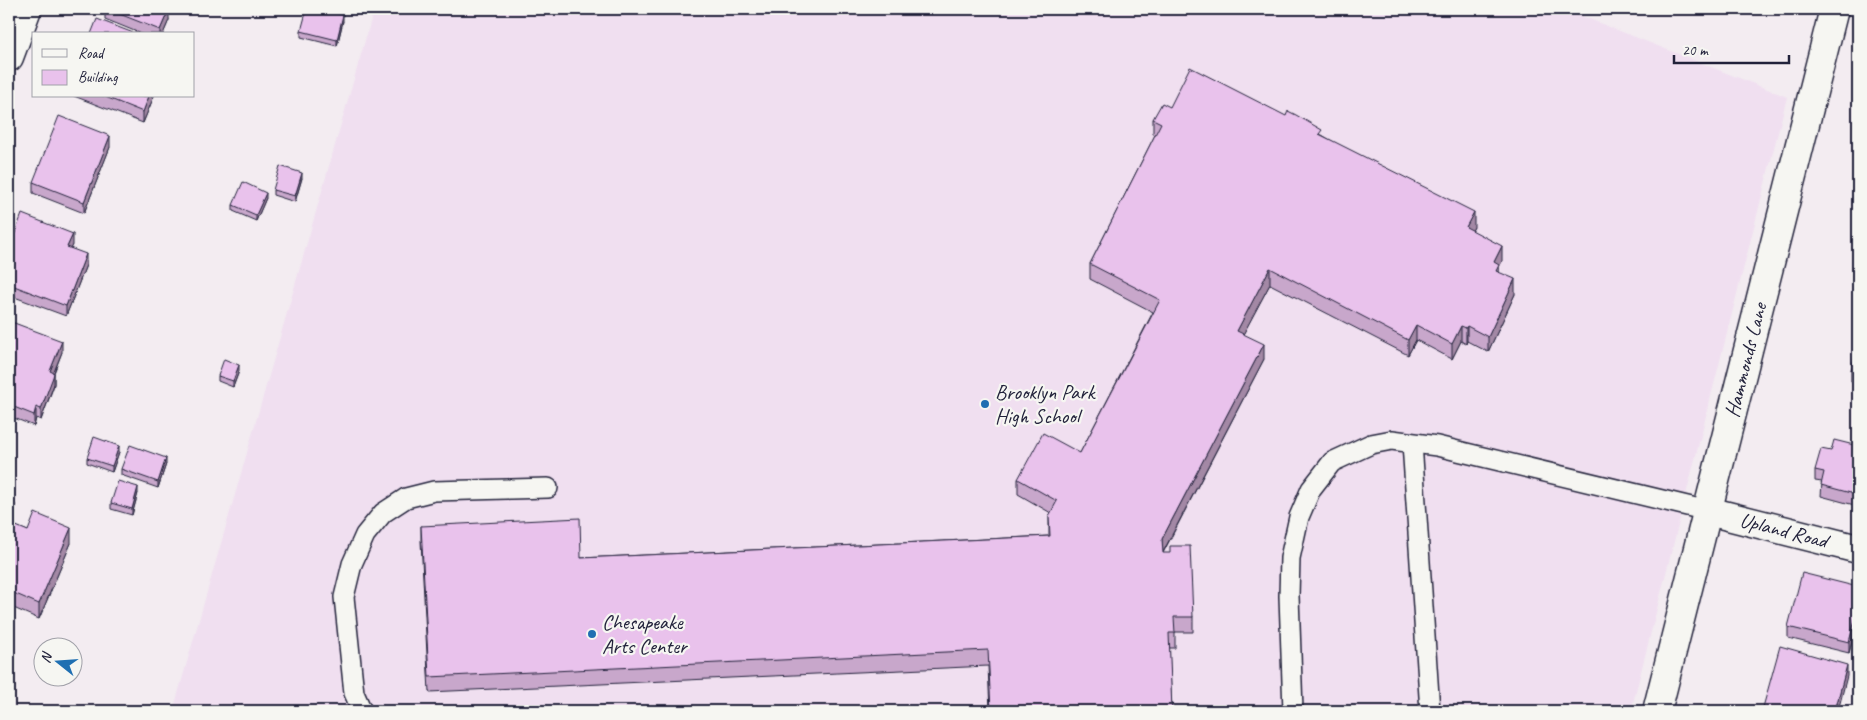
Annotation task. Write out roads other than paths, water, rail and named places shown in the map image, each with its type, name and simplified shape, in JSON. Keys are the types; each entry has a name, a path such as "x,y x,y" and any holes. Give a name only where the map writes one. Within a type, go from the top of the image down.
{"street":[{"path":"9,57 27,9"},
{"name":"Hammonds Lane","path":"1657,711 1834,9"},
{"name":"Upland Road","path":"1708,511 1858,549"}],"lane":[{"path":"1293,711 1289,596 1290,558 1299,517 1311,489 1332,462 1371,444 1392,440 1437,446 1708,511"},
{"path":"1412,443 1430,711"},
{"path":"362,711 354,693 344,597 352,564 365,535 383,513 406,498 434,491 548,488"}],"place":[{"name":"Brooklyn Park High School","path":"985,404"},
{"name":"Chesapeake Arts Center","path":"592,634"}]}
